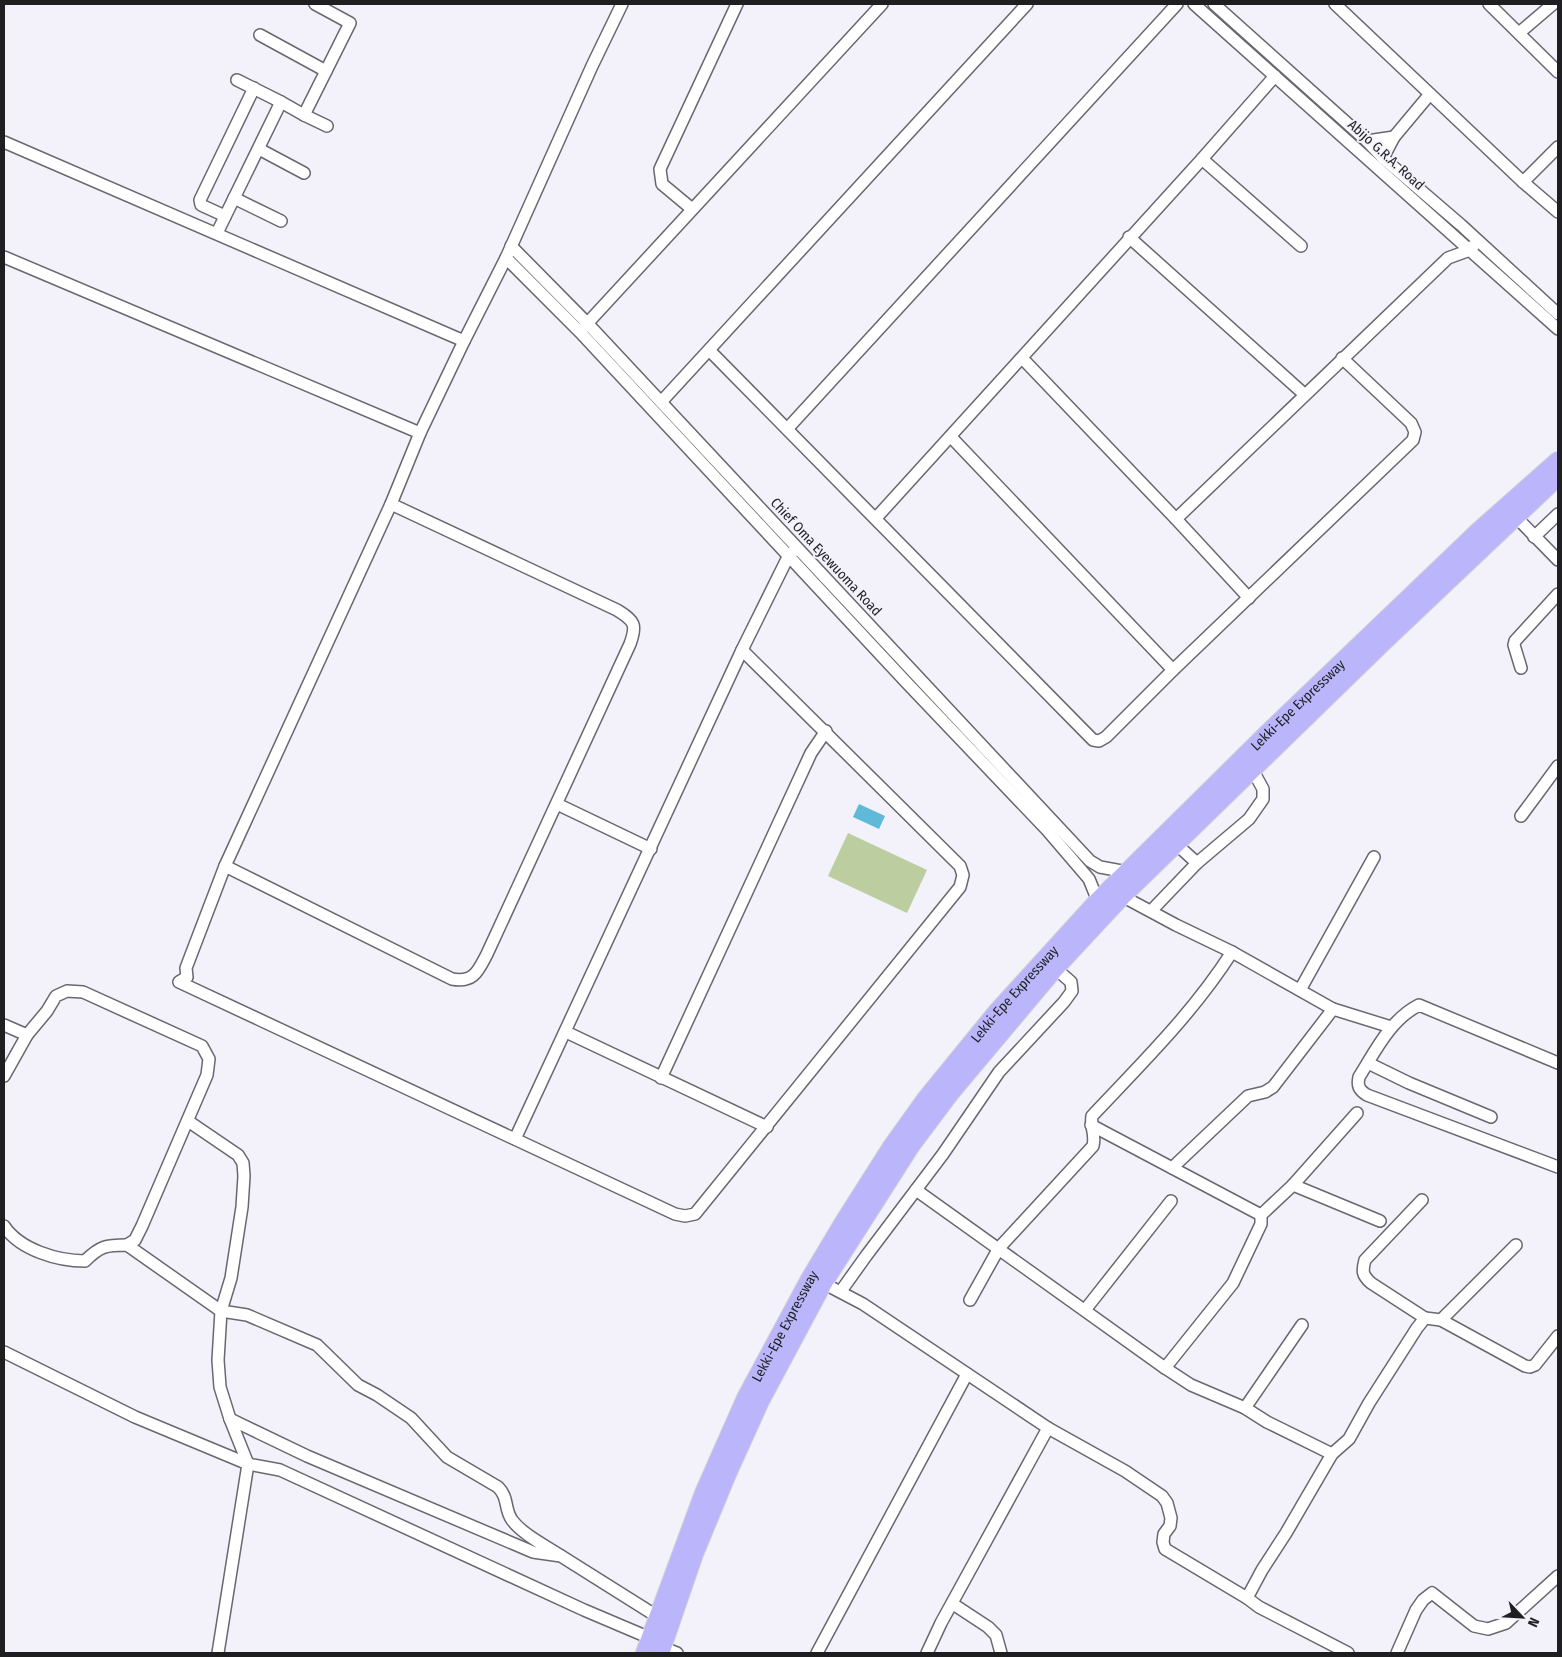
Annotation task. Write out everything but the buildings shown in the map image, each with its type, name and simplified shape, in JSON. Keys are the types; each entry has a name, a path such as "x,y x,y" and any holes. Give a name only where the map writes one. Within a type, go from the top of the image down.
{"highway":[{"name":"Lekki-Epe Expressway","path":"659,1649 694,1554 760,1401 823,1282 912,1145 950,1093 1055,968 1122,896 1252,769 1479,531 1558,461"},
{"name":"Lekki-Epe Expressway","path":"659,1649 658,1617 704,1493 746,1398 810,1279 844,1222 891,1148 926,1099 997,1012 1098,901 1269,732 1361,654 1516,517 1558,476"}],"street":[{"path":"304,116 350,23 315,4"},
{"path":"622,4 592,66 506,258 420,433 391,504 225,866 186,968 186,978 180,982 675,1214 685,1216 695,1214 960,887 963,875 960,866 826,731 742,650"},
{"path":"692,209 662,184 660,169 737,4"},
{"path":"584,328 882,4"},
{"path":"662,402 1027,4"},
{"path":"788,428 1177,4"},
{"name":"Abijo G.R.A. Road","path":"1194,4 1558,329"},
{"name":"Abijo G.R.A. Road","path":"1214,4 1558,314"},
{"path":"1334,4 1523,182 1558,212"},
{"path":"1489,4 1558,72"},
{"path":"1518,33 1552,4"},
{"path":"260,35 326,71"},
{"path":"876,518 1275,76"},
{"path":"237,80 282,102 304,116 327,126"},
{"path":"224,216 201,205 200,200 254,88"},
{"path":"1383,158 1394,137 1430,94"},
{"path":"217,233 282,102"},
{"path":"1367,141 1394,137"},
{"path":"4,142 464,341"},
{"path":"1523,182 1558,147"},
{"path":"259,150 304,173"},
{"path":"1202,159 1301,246"},
{"path":"234,198 281,221"},
{"path":"1448,258 1453,234 1461,225"},
{"path":"1130,237 1304,394"},
{"path":"1176,518 1448,258 1470,250 1478,241"},
{"name":"Chief Oma Eyewuoma Road","path":"511,246 584,328 793,552 1090,861 1100,867 1128,872"},
{"path":"4,257 420,433"},
{"name":"Chief Oma Eyewuoma Road","path":"506,258 662,402 925,702 1047,830 1089,879 1098,901"},
{"path":"710,351 788,428 1093,740 1098,741 1106,737 1173,670 1413,440 1415,432 1410,423 1342,358"},
{"path":"1022,358 1176,518 1249,598"},
{"path":"951,437 1173,670"},
{"path":"225,866 452,979 461,981 469,979 478,970 487,954 557,804 630,644 635,631 633,623 628,616 617,610 391,504"},
{"path":"1534,537 1558,514"},
{"path":"1516,517 1558,560"},
{"path":"515,1139 742,650 793,552"},
{"path":"1521,668 1514,641 1558,594"},
{"path":"661,1078 811,753 826,731"},
{"path":"1520,816 1558,766"},
{"path":"1152,912 1196,863 1249,819 1264,799 1263,789 1252,769"},
{"path":"557,804 651,849"},
{"path":"1175,843 1196,863"},
{"path":"1300,990 1374,857"},
{"path":"1122,896 1232,952 1333,1009 1391,1028"},
{"path":"970,1300 999,1248 1093,1146 1095,1136 1091,1125 1092,1116 1175,1028 1213,982 1232,952"},
{"path":"841,1291 943,1154 999,1072 1072,991 1071,982 1055,968"},
{"path":"4,1076 27,1035 47,1012 56,996 67,991 83,992 202,1046 209,1059 207,1075 142,1226 135,1240 127,1246"},
{"path":"1558,1063 1418,1006 1407,1011 1391,1028 1357,1084 1360,1090 1367,1095 1558,1167"},
{"path":"1172,1168 1248,1096 1265,1092 1273,1087 1333,1009"},
{"path":"4,1024 27,1035"},
{"path":"566,1032 767,1127"},
{"path":"1368,1063 1409,1083 1491,1117"},
{"path":"1165,1368 1233,1283 1260,1224 1261,1215 1293,1185 1357,1113"},
{"path":"188,1121 238,1155 243,1163 244,1176 242,1207 231,1278 221,1311 218,1360 220,1387 230,1419 248,1464 218,1653"},
{"path":"1091,1125 1261,1215"},
{"path":"1293,1185 1380,1221"},
{"path":"916,1190 1191,1385 1245,1408 1267,1422 1332,1454"},
{"path":"1422,1200 1365,1260 1362,1270 1365,1277 1371,1283 1425,1318 1441,1320 1530,1367 1535,1365 1558,1336"},
{"path":"1085,1310 1171,1201"},
{"path":"4,1226 24,1245 68,1261 85,1261 96,1250 108,1245 127,1246 221,1311 236,1312 247,1316 320,1347 358,1385 377,1395 411,1418 447,1458 504,1492 508,1512 512,1520 525,1531 560,1556 658,1617"},
{"path":"849,1244 866,1256"},
{"path":"1441,1320 1516,1245"},
{"path":"823,1282 863,1304 1048,1428 1125,1471 1162,1496 1167,1503 1171,1518 1170,1526 1164,1534 1163,1542 1165,1549 1259,1607 1348,1653"},
{"path":"1247,1598 1332,1454 1349,1439 1369,1403 1425,1318"},
{"path":"1245,1408 1302,1326"},
{"path":"4,1352 135,1417 248,1464 280,1470 584,1610 659,1649"},
{"path":"817,1653 967,1374"},
{"path":"230,1419 307,1456 532,1552 560,1556"},
{"path":"927,1653 1048,1428"},
{"path":"1397,1653 1416,1610 1423,1600 1432,1593 1474,1626 1488,1629 1506,1623 1558,1576"},
{"path":"953,1604 971,1614 996,1635 1001,1653"}],"green space":[{"path":"848,833 927,870 907,913 828,876"}],"water":[{"path":"859,804 885,816 879,829 853,817"}]}
